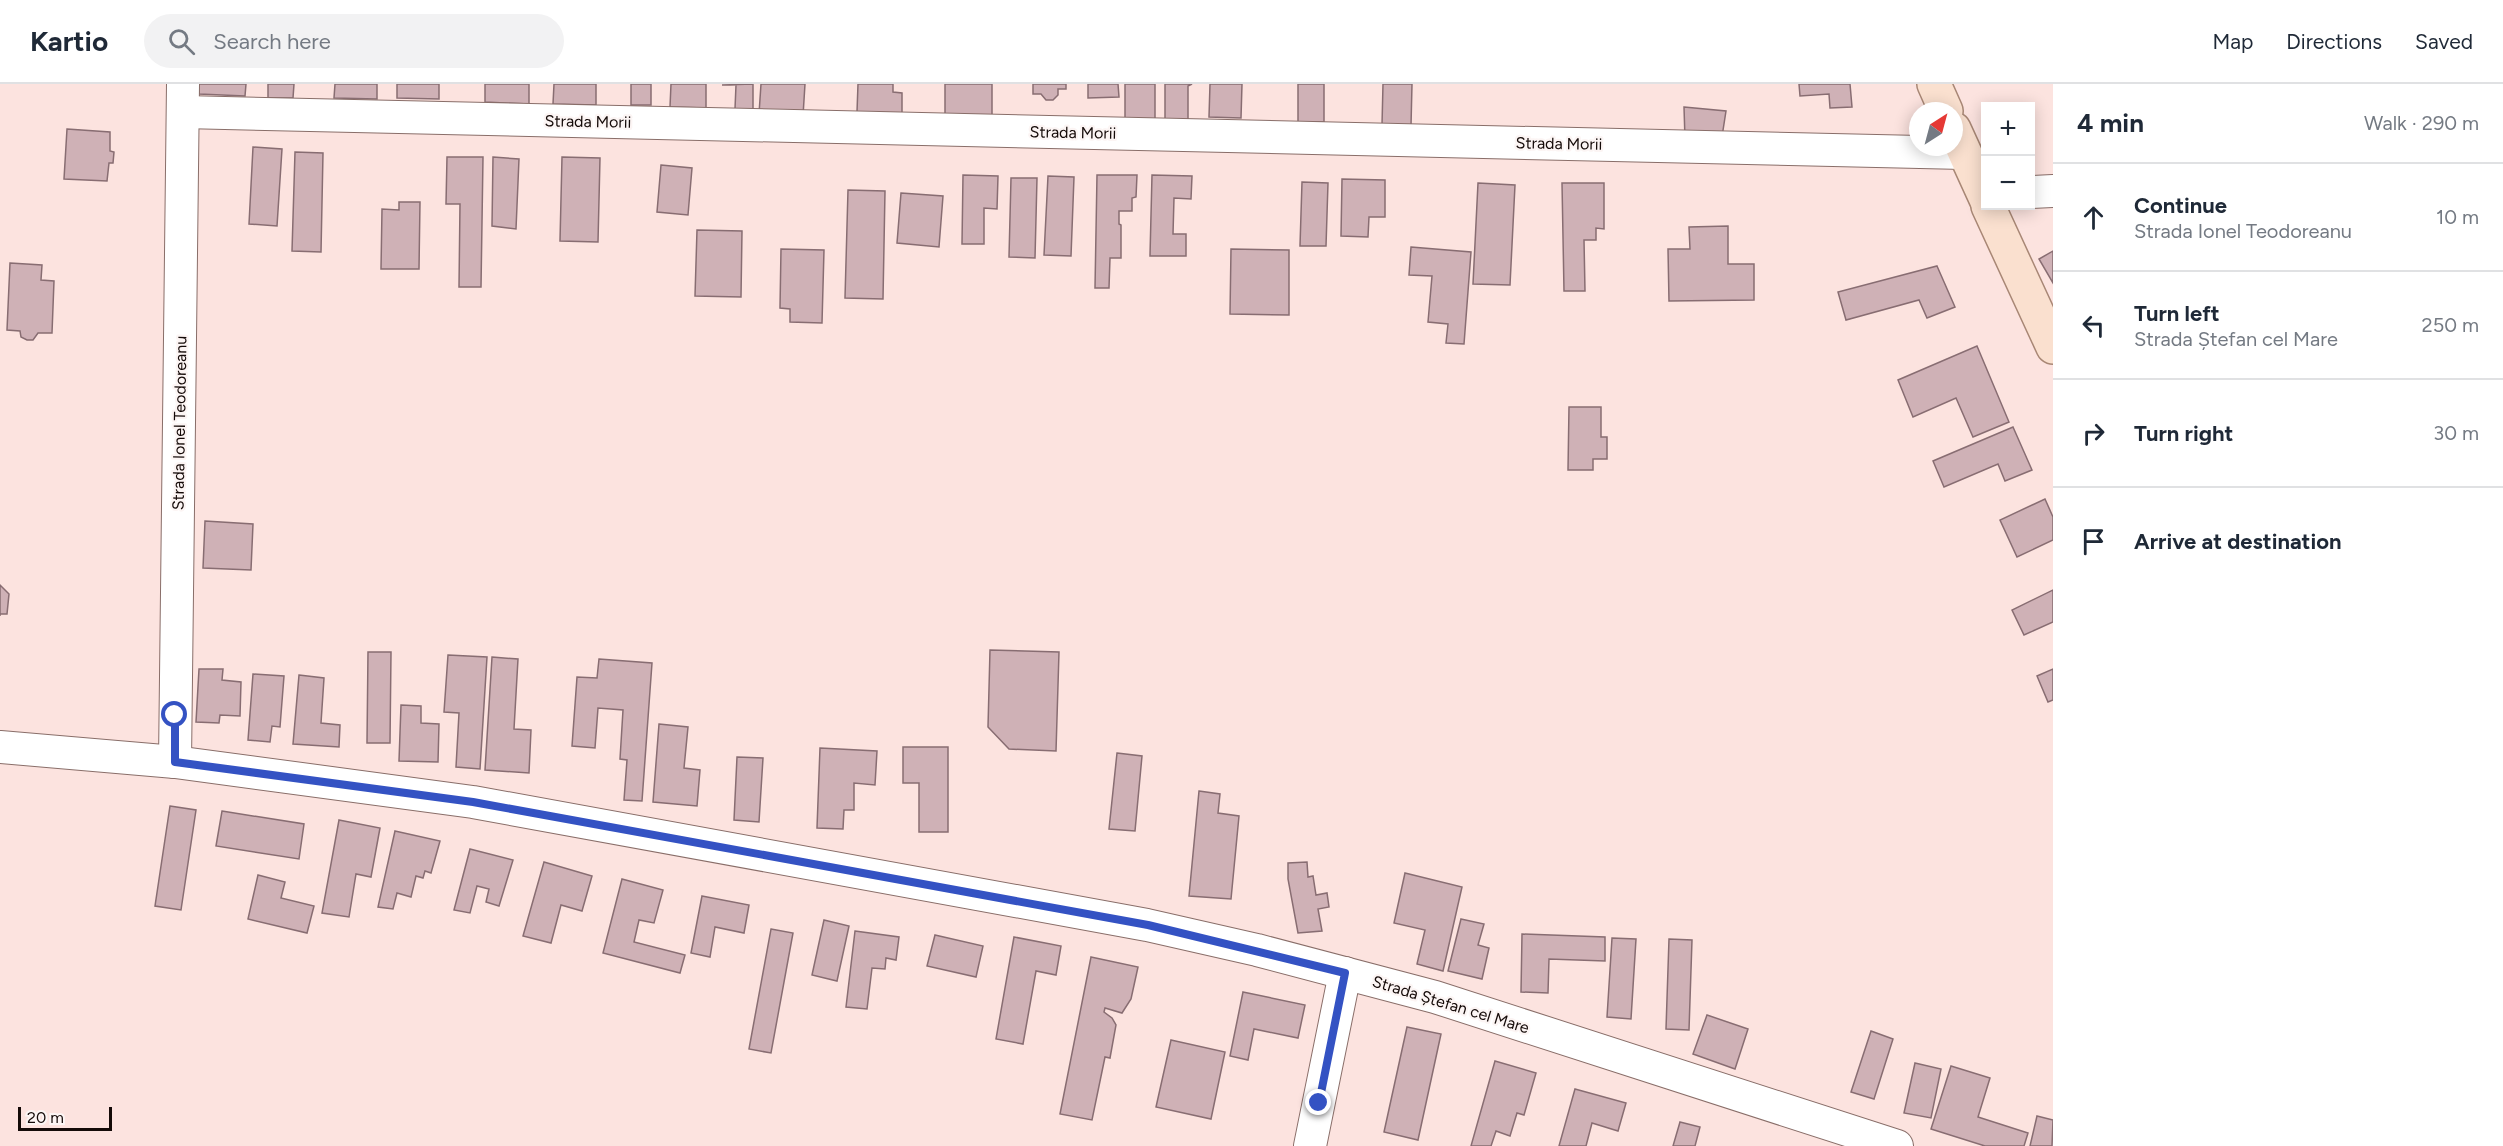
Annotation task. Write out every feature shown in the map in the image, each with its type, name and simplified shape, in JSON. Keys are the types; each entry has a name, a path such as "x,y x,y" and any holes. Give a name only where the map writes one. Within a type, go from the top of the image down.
{"main road":[{"path":"1934,84 1942,102"},
{"path":"1963,149 1981,187"},
{"path":"1991,210 2053,347"}],"street":[{"name":"Strada Morii","path":"183,98 1909,140"},
{"name":"Strada Ionel Teodoreanu","path":"175,762 183,98"},
{"path":"2035,192 2053,190"},
{"name":"Strada Ștefan cel Mare","path":"0,747 175,762 473,802 1148,925 1435,997 1897,1146"},
{"path":"1310,1146 1345,973"}],"building":[{"path":"199,84 246,84 245,96 199,94"},
{"path":"268,84 294,84 293,98 268,98"},
{"path":"335,84 377,84 377,99 334,98"},
{"path":"397,84 439,84 439,99 397,98"},
{"path":"485,84 529,84 529,104 485,102"},
{"path":"554,84 596,84 596,105 553,104"},
{"path":"631,84 651,84 651,105 631,105"},
{"path":"671,84 706,84 706,108 670,107"},
{"path":"753,84 753,109 735,109 736,85 722,85"},
{"path":"761,84 805,84 803,116 759,114"},
{"path":"858,84 893,84 893,92 902,93 902,113 857,112"},
{"path":"945,84 992,84 992,116 945,116"},
{"path":"1033,84 1066,84 1066,89 1058,89 1058,95 1053,100 1046,100 1041,94 1033,94"},
{"path":"1088,84 1118,84 1119,97 1088,98"},
{"path":"1125,84 1155,84 1155,122 1125,121"},
{"path":"1165,84 1192,84 1188,86 1188,123 1165,123"},
{"path":"1210,84 1242,84 1241,118 1209,117"},
{"path":"1298,84 1324,84 1324,122 1298,122"},
{"path":"1383,84 1412,84 1411,126 1382,125"},
{"path":"1799,84 1850,84 1852,107 1830,108 1829,94 1800,96"},
{"path":"1684,107 1726,111 1721,143 1685,139"},
{"path":"67,129 110,132 110,151 114,152 113,163 109,163 107,181 64,179"},
{"path":"253,147 282,149 277,226 249,224"},
{"path":"295,152 323,153 321,252 292,251"},
{"path":"447,157 483,157 481,287 459,287 460,204 446,204"},
{"path":"493,157 519,159 516,229 492,226"},
{"path":"562,157 600,158 598,242 560,241"},
{"path":"661,165 692,168 688,215 657,212"},
{"path":"963,175 998,176 997,209 984,208 984,244 962,244"},
{"path":"1097,175 1137,175 1136,197 1132,198 1132,211 1119,211 1121,258 1110,258 1109,288 1095,288"},
{"path":"1152,175 1192,176 1191,199 1174,198 1173,234 1186,234 1186,256 1150,256"},
{"path":"1048,176 1074,177 1071,256 1044,255"},
{"path":"1011,178 1037,178 1035,258 1009,257"},
{"path":"1342,179 1385,180 1385,217 1369,217 1368,237 1341,236"},
{"path":"1302,182 1328,183 1326,246 1300,246"},
{"path":"1478,183 1515,185 1510,285 1473,284"},
{"path":"1562,183 1604,183 1604,229 1596,228 1596,240 1584,240 1585,291 1564,291"},
{"path":"848,190 885,191 883,299 845,298"},
{"path":"901,193 943,196 939,247 897,243"},
{"path":"399,202 420,202 419,269 381,269 382,209 399,210"},
{"path":"1728,226 1728,264 1754,264 1754,300 1669,301 1668,249 1690,249 1689,227"},
{"path":"697,230 742,231 741,297 695,296"},
{"path":"1411,247 1471,252 1464,344 1446,343 1448,324 1428,322 1432,276 1409,275"},
{"path":"781,249 824,250 822,323 790,322 790,309 780,308"},
{"path":"1231,249 1289,250 1289,315 1230,314"},
{"path":"2053,251 2053,283 2039,259"},
{"path":"10,263 42,265 41,280 54,281 52,333 38,333 33,340 27,340 21,337 20,331 7,330"},
{"path":"1937,266 1955,307 1927,318 1919,300 1846,320 1838,292"},
{"path":"1977,346 2009,422 1973,437 1956,398 1913,417 1898,380"},
{"path":"1569,407 1601,407 1601,437 1607,437 1607,459 1593,459 1593,470 1568,470"},
{"path":"2013,427 2032,470 2005,481 1998,464 1944,487 1933,461"},
{"path":"2045,499 2053,517 2053,540 2017,557 2000,520"},
{"path":"205,521 253,524 251,570 203,568"},
{"path":"0,585 9,594 7,614 0,614"},
{"path":"2053,590 2053,622 2024,635 2012,610"},
{"path":"990,650 1059,652 1056,751 1009,749 988,727"},
{"path":"368,652 391,652 390,743 367,743"},
{"path":"448,655 487,657 480,769 456,767 459,713 444,712"},
{"path":"492,657 518,659 514,729 531,730 529,773 485,770"},
{"path":"599,659 652,663 642,801 624,800 627,760 620,759 623,710 598,708 595,748 572,746 577,677 597,678"},
{"path":"199,669 223,669 222,680 241,682 240,716 220,715 219,723 196,722"},
{"path":"2053,669 2053,700 2048,702 2037,676"},
{"path":"253,674 284,676 280,727 272,726 270,742 248,740"},
{"path":"299,675 324,678 321,723 340,725 339,747 293,744"},
{"path":"401,705 421,706 421,723 439,724 438,762 399,761"},
{"path":"659,724 688,727 684,768 700,770 697,806 653,802"},
{"path":"903,747 948,747 948,832 919,832 919,783 903,783"},
{"path":"820,748 877,751 875,785 854,783 854,810 844,810 843,829 817,828"},
{"path":"1117,753 1142,756 1135,831 1109,829"},
{"path":"737,757 763,758 759,822 734,820"},
{"path":"1199,791 1220,794 1218,813 1239,816 1231,899 1189,896"},
{"path":"170,806 196,810 181,910 155,906"},
{"path":"222,811 304,824 299,859 216,846"},
{"path":"339,820 380,828 371,877 356,874 349,917 322,913"},
{"path":"395,831 440,841 431,873 425,871 423,878 416,876 411,897 397,893 393,909 378,907"},
{"path":"470,849 513,860 499,906 486,902 489,889 477,886 470,913 454,910"},
{"path":"544,862 592,876 582,911 561,905 551,943 523,936"},
{"path":"1307,862 1308,877 1313,876 1316,895 1327,893 1329,907 1318,909 1322,931 1298,933 1288,879 1288,863"},
{"path":"1405,873 1462,887 1443,971 1417,964 1425,930 1394,923"},
{"path":"258,875 285,882 281,898 314,906 307,933 248,919"},
{"path":"622,879 663,890 654,923 639,920 634,942 685,955 680,973 603,953"},
{"path":"702,896 749,905 744,933 715,927 710,957 691,953"},
{"path":"1461,919 1484,924 1478,945 1489,948 1482,979 1448,971"},
{"path":"824,920 849,926 837,981 812,975"},
{"path":"771,929 793,933 771,1053 749,1049"},
{"path":"855,931 899,937 896,960 886,958 885,969 872,968 867,1009 846,1007"},
{"path":"1522,934 1605,937 1605,961 1549,959 1548,993 1521,992"},
{"path":"935,935 983,946 976,977 927,966"},
{"path":"1014,937 1061,946 1056,975 1036,971 1023,1044 996,1039"},
{"path":"1612,938 1636,939 1631,1019 1607,1017"},
{"path":"1669,939 1692,940 1689,1030 1666,1029"},
{"path":"1091,957 1138,967 1131,999 1122,1013 1105,1008 1104,1012 1112,1018 1116,1025 1110,1058 1105,1057 1092,1120 1060,1114"},
{"path":"1243,992 1305,1005 1298,1038 1254,1029 1248,1060 1230,1056"},
{"path":"1707,1015 1748,1029 1735,1069 1693,1054"},
{"path":"1407,1027 1441,1034 1418,1140 1384,1132"},
{"path":"1871,1031 1893,1039 1874,1099 1851,1092"},
{"path":"1171,1040 1225,1052 1211,1119 1156,1107"},
{"path":"1495,1061 1536,1073 1524,1115 1517,1113 1510,1136 1496,1131 1491,1146 1471,1146"},
{"path":"1915,1063 1941,1069 1931,1118 1904,1113"},
{"path":"1951,1066 1990,1078 1978,1117 2028,1133 2024,1146 1985,1146 1931,1129"},
{"path":"1575,1089 1626,1103 1618,1131 1592,1123 1586,1146 1559,1146"},
{"path":"2037,1116 2053,1120 2052,1146 2030,1146"},
{"path":"1680,1122 1700,1127 1695,1146 1673,1146"}],"route":[{"path":"175,715 175,762 473,802 1148,925 1345,973 1319,1103"}]}
